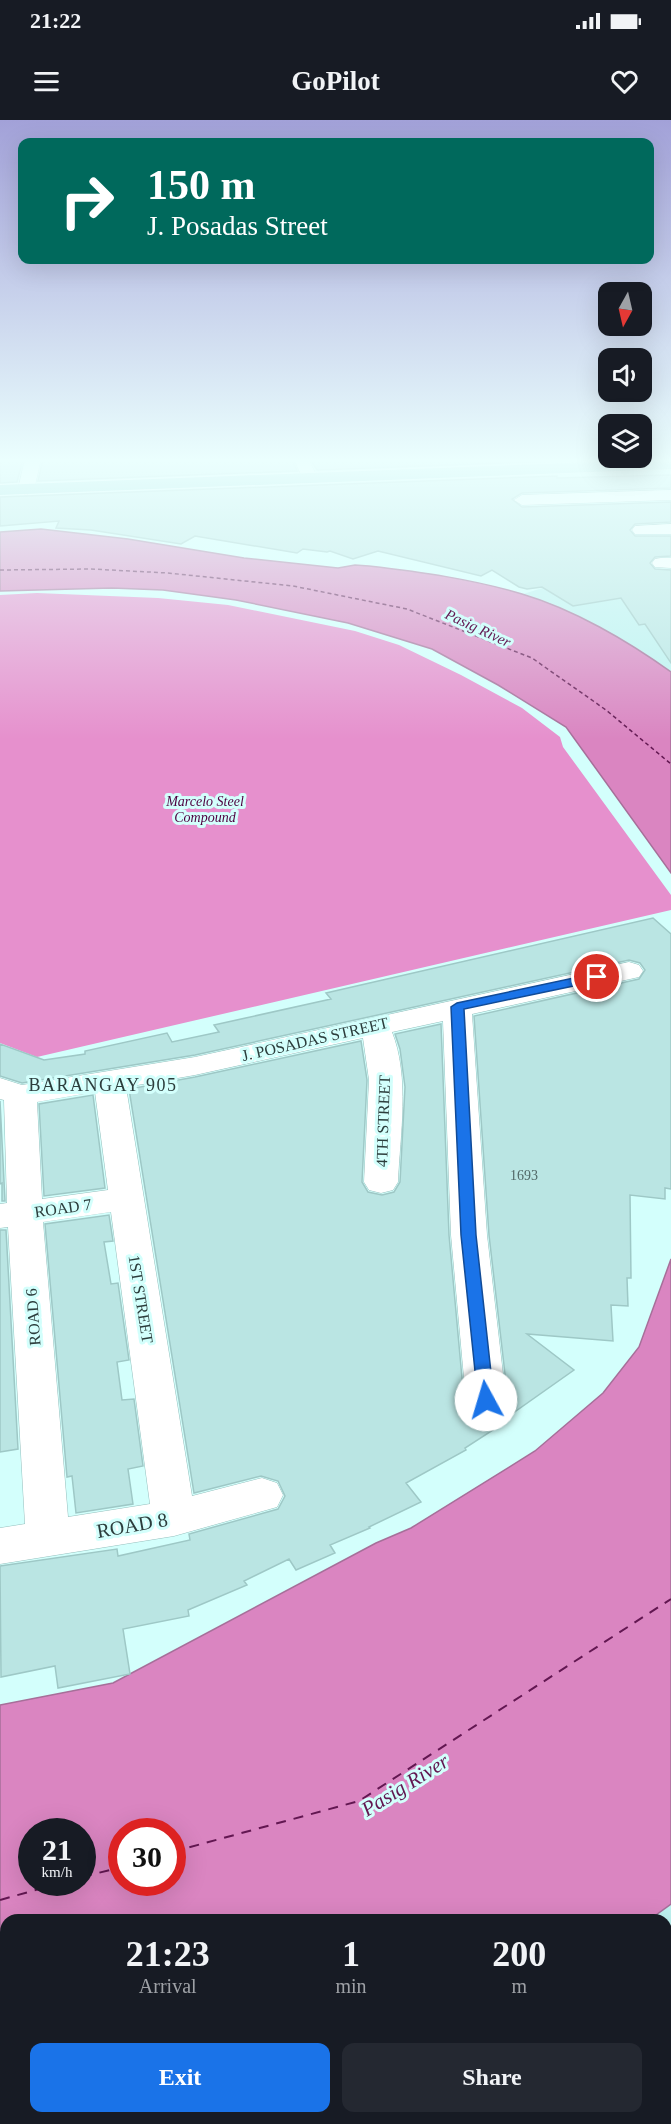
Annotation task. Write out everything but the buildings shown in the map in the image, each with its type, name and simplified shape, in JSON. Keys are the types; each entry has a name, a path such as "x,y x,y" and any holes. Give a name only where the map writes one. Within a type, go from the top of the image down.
{"street":[{"name":"J. POSADAS STREET","path":"10,1091 109,1081 195,1066 629,971"},
{"path":"457,1007 469,1235 486,1400"},
{"name":"4TH STREET","path":"374,1026 380,1036 385,1072 381,1182"},
{"name":"1ST STREET","path":"109,1081 174,1518"},
{"name":"ROAD 6","path":"10,1091 13,1214 48,1538"},
{"name":"ROAD 7","path":"13,1214 125,1199"},
{"name":"ROAD 8","path":"0,1546 174,1518 262,1495"}],"shaded area":[{"path":"671,574 671,672 640,650 576,616 523,594 549,586"},
{"path":"671,1904 671,1914 657,1914"}],"green space":[{"name":"Marcelo Steel Compound","path":"37,593 158,598 228,605 355,631 399,645 461,675 522,708 560,737 563,747 671,895 671,910 37,1057 0,1043 0,595"}],"water":[{"name":"Pasig River","path":"0,553 211,553 338,568 355,565 369,566 446,577 522,594 561,608 600,627 671,672 671,873 566,727 498,685 432,649 348,623 236,600 163,590 112,588 0,591"},
{"name":"Pasig River","path":"671,1259 671,1904 657,1914 0,1914 0,1705 113,1683 376,1543 411,1528 535,1451 603,1393 639,1347"}],"ferry route":[{"path":"0,570 91,569 168,573 293,586 407,609 532,658 606,710 671,764"},
{"path":"186,1848 359,1801 671,1599"},
{"path":"96,1874 108,1870"},
{"path":"0,1900 18,1895"}],"district":[{"name":"BARANGAY 905","path":"103,1085"}],"route":[{"path":"486,1400 469,1235 457,1007 597,977"}]}
